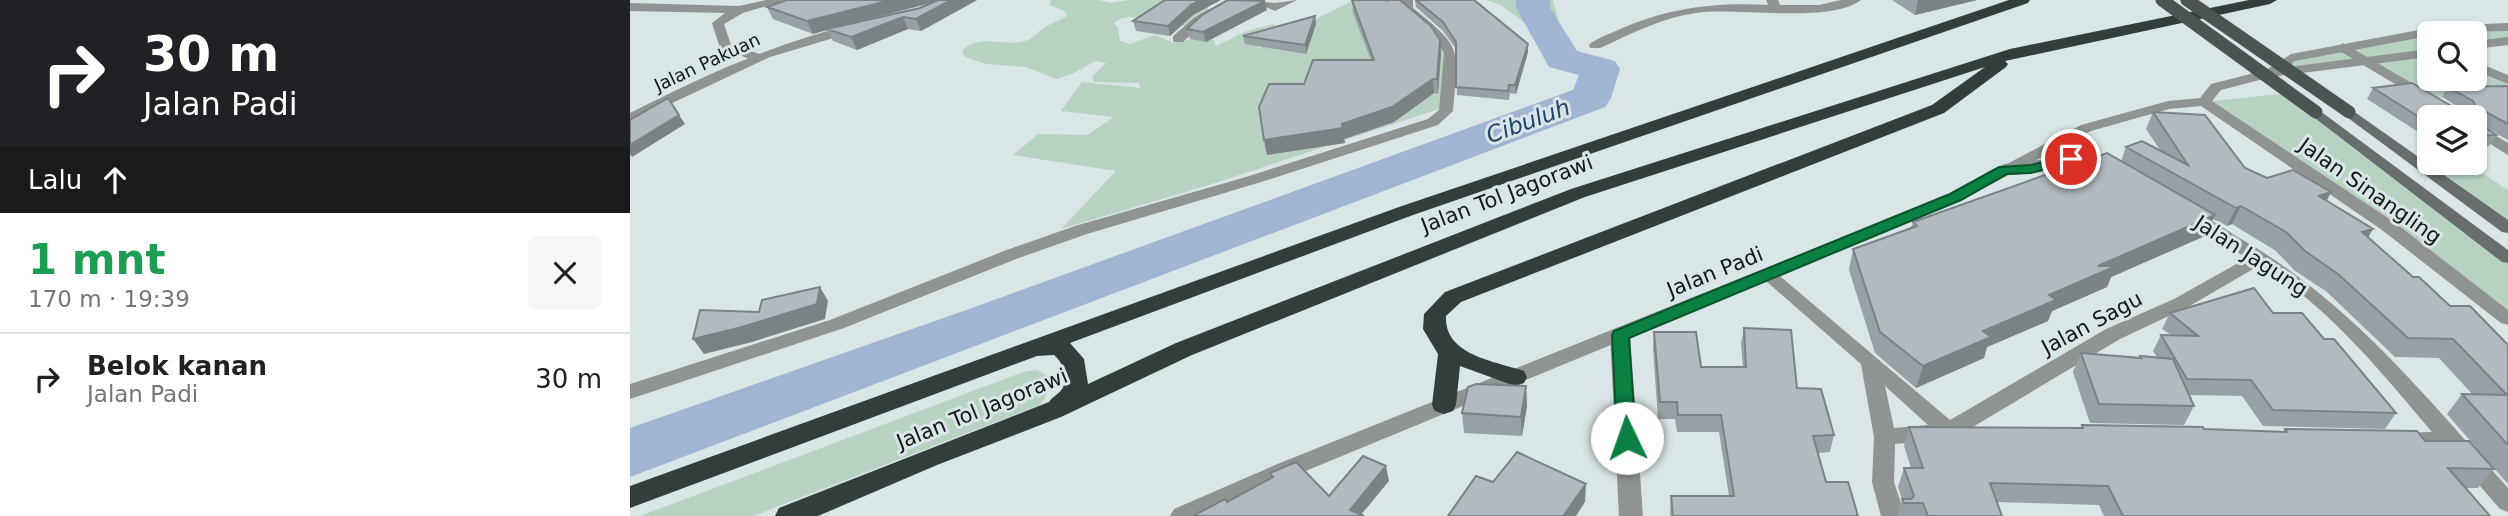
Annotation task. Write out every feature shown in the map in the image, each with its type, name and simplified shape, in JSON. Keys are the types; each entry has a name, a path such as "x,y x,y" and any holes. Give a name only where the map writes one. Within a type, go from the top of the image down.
{"highway":[{"name":"Jalan Tol Jagorawi","path":"630,496 1406,211 2023,0"},
{"name":"Jalan Tol Jagorawi","path":"789,516 928,458 1052,411 1184,349 1578,193 2016,52 2270,0"},
{"path":"1515,377 1450,354 1434,329 1435,314 1453,297 1938,109 2016,52"},
{"path":"1026,350 1053,346 1065,350 1069,356 1077,377 1073,392 1052,411"},
{"path":"1444,405 1450,354"}],"main road":[{"path":"2162,0 2316,112 2508,258"},
{"path":"2188,0 2508,228"}],"street":[{"path":"630,7 739,10 781,0"},
{"path":"1178,40 1199,20 1235,0"},
{"path":"1255,0 1275,7 1291,0"},
{"path":"630,392 837,324 1010,255 1081,230 1252,180 1433,122 1446,111 1451,53 1439,35 1407,9 1407,0"},
{"path":"1595,45 1669,15 1695,9 1774,4 1819,9 1855,0"},
{"path":"739,10 718,23 721,39 726,48 755,57"},
{"name":"Jalan Pakuan","path":"630,119 755,57 822,35 862,27"},
{"path":"2266,75 2291,58 2343,47 2440,30 2508,27"},
{"path":"2487,43 2508,41"},
{"path":"2343,47 2440,105"},
{"path":"2266,75 2417,55"},
{"path":"2487,71 2508,80"},
{"name":"Jalan Padi","path":"1182,516 1287,469 1956,197 2086,128 2168,105 2204,102 2217,87 2266,75"},
{"name":"Jalan Sinangling","path":"2204,102 2388,226 2508,319"},
{"path":"2487,136 2508,150"},
{"path":"2004,170 2031,169 2071,159 2087,159 2101,163 2123,176"},
{"name":"Jalan Jagung","path":"2180,210 2279,269 2320,301 2385,364 2508,503"},
{"name":"Jalan Sagu","path":"1948,431 2113,334 2181,303 2260,258"},
{"path":"1768,275 1948,431"},
{"path":"1620,335 1631,516"},
{"path":"1870,361 1885,438 1883,482 1893,516"},
{"path":"1885,438 1948,431 1989,432"},
{"path":"2384,439 2452,440"}],"green space":[{"path":"1051,0 1098,0 1111,3 1129,0 1186,0 1207,6 1210,11 1187,26 1138,18 1120,19 1114,23 1118,28 1120,41 1130,44 1155,35 1174,43 1199,38 1214,40 1216,46 1247,31 1274,24 1279,30 1255,50 1354,0 1417,27 1450,56 1448,106 1209,185 1061,229 1116,171 1013,155 1038,134 1087,135 1114,117 1061,111 1082,82 1140,88 1139,83 1094,82 1092,76 1106,63 1096,61 1056,79 1026,67 986,64 965,57 962,51 976,42 1017,43 1032,38 1067,16 1064,11 1050,5"},
{"path":"1486,0 1553,0 1559,22 1529,26 1501,5"},
{"path":"2508,27 2508,41 2487,44 2487,28"},
{"path":"2417,34 2417,90 2369,61 2271,73 2291,58"},
{"path":"2487,71 2508,81 2508,107 2494,97 2430,98 2418,91 2487,91"},
{"path":"2289,93 2508,258 2508,319 2204,102"},
{"path":"2441,175 2485,175 2508,190 2508,228"},
{"path":"1036,370 1047,375 1048,383 1048,391 1039,405 753,516 640,516 1023,372"}],"building":[{"path":"787,0 891,0 807,21 767,7"},
{"path":"938,0 951,0 916,19 903,17 851,37 827,29 920,8"},
{"path":"1165,0 1200,0 1168,26 1133,21"},
{"path":"1228,0 1265,1 1203,32 1187,29 1202,15"},
{"path":"1352,0 1400,0 1431,26 1440,40 1437,79 1433,79 1392,107 1342,124 1343,128 1264,140 1259,107 1269,84 1304,84 1313,60 1374,60"},
{"path":"1416,0 1474,0 1528,44 1515,85 1509,85 1508,91 1456,87 1456,42 1443,22"},
{"path":"1315,16 1305,45 1243,36"},
{"path":"2412,83 2417,86 2417,91 2426,91 2450,105 2417,105 2417,116 2373,88"},
{"path":"2487,86 2508,86 2508,124 2487,113 2487,105 2475,105 2455,91 2487,91"},
{"path":"668,98 679,115 630,145 630,120"},
{"path":"2153,112 2205,115 2245,168 2267,178 2293,170 2331,192 2319,196 2373,229 2362,232 2413,277 2419,277 2450,306 2470,306 2508,345 2508,445 2462,394 2507,395 2453,339 2408,338 2338,274 2305,251 2286,232 2241,206 2236,208 2126,147 2142,141 2188,165"},
{"path":"2107,153 2215,215 2098,266 2116,266 2049,295 2056,300 1983,331 1991,337 1923,366 1880,332 1853,249 1917,226 1913,222"},
{"path":"820,287 817,304 693,339 700,310 759,312 762,300"},
{"path":"2254,288 2273,313 2302,313 2324,339 2334,339 2396,413 2273,410 2251,380 2187,379 2161,335 2198,336 2170,313"},
{"path":"1744,328 1791,330 1797,388 1821,389 1834,435 1813,436 1826,482 1848,482 1858,516 1673,516 1671,496 1734,496 1721,415 1678,415 1677,402 1660,402 1654,332 1696,332 1701,367 1746,367"},
{"path":"2081,353 2173,359 2194,406 2099,404"},
{"path":"1476,384 1526,386 1521,417 1462,413 1468,387"},
{"path":"2082,425 2203,427 2287,432 2285,429 2417,431 2425,441 2469,441 2494,469 2448,468 2490,516 2123,516 2108,486 1990,483 2002,516 1928,516 1923,503 1904,503 1902,499 1911,499 1914,496 1904,468 1923,468 1909,427 2083,428"},
{"path":"1517,452 1586,484 1563,516 1448,516 1476,476 1493,482"},
{"path":"1363,456 1386,466 1350,510 1364,516 1193,516 1225,499 1227,502 1273,477 1270,473 1296,462 1329,496"}],"waterway":[{"name":"Cibuluh","path":"630,453 1591,98 1601,69 1563,59 1533,8 1533,0"}],"route":[{"path":"1627,438 1620,335 1956,197 2004,170 2031,169 2071,159"}]}
